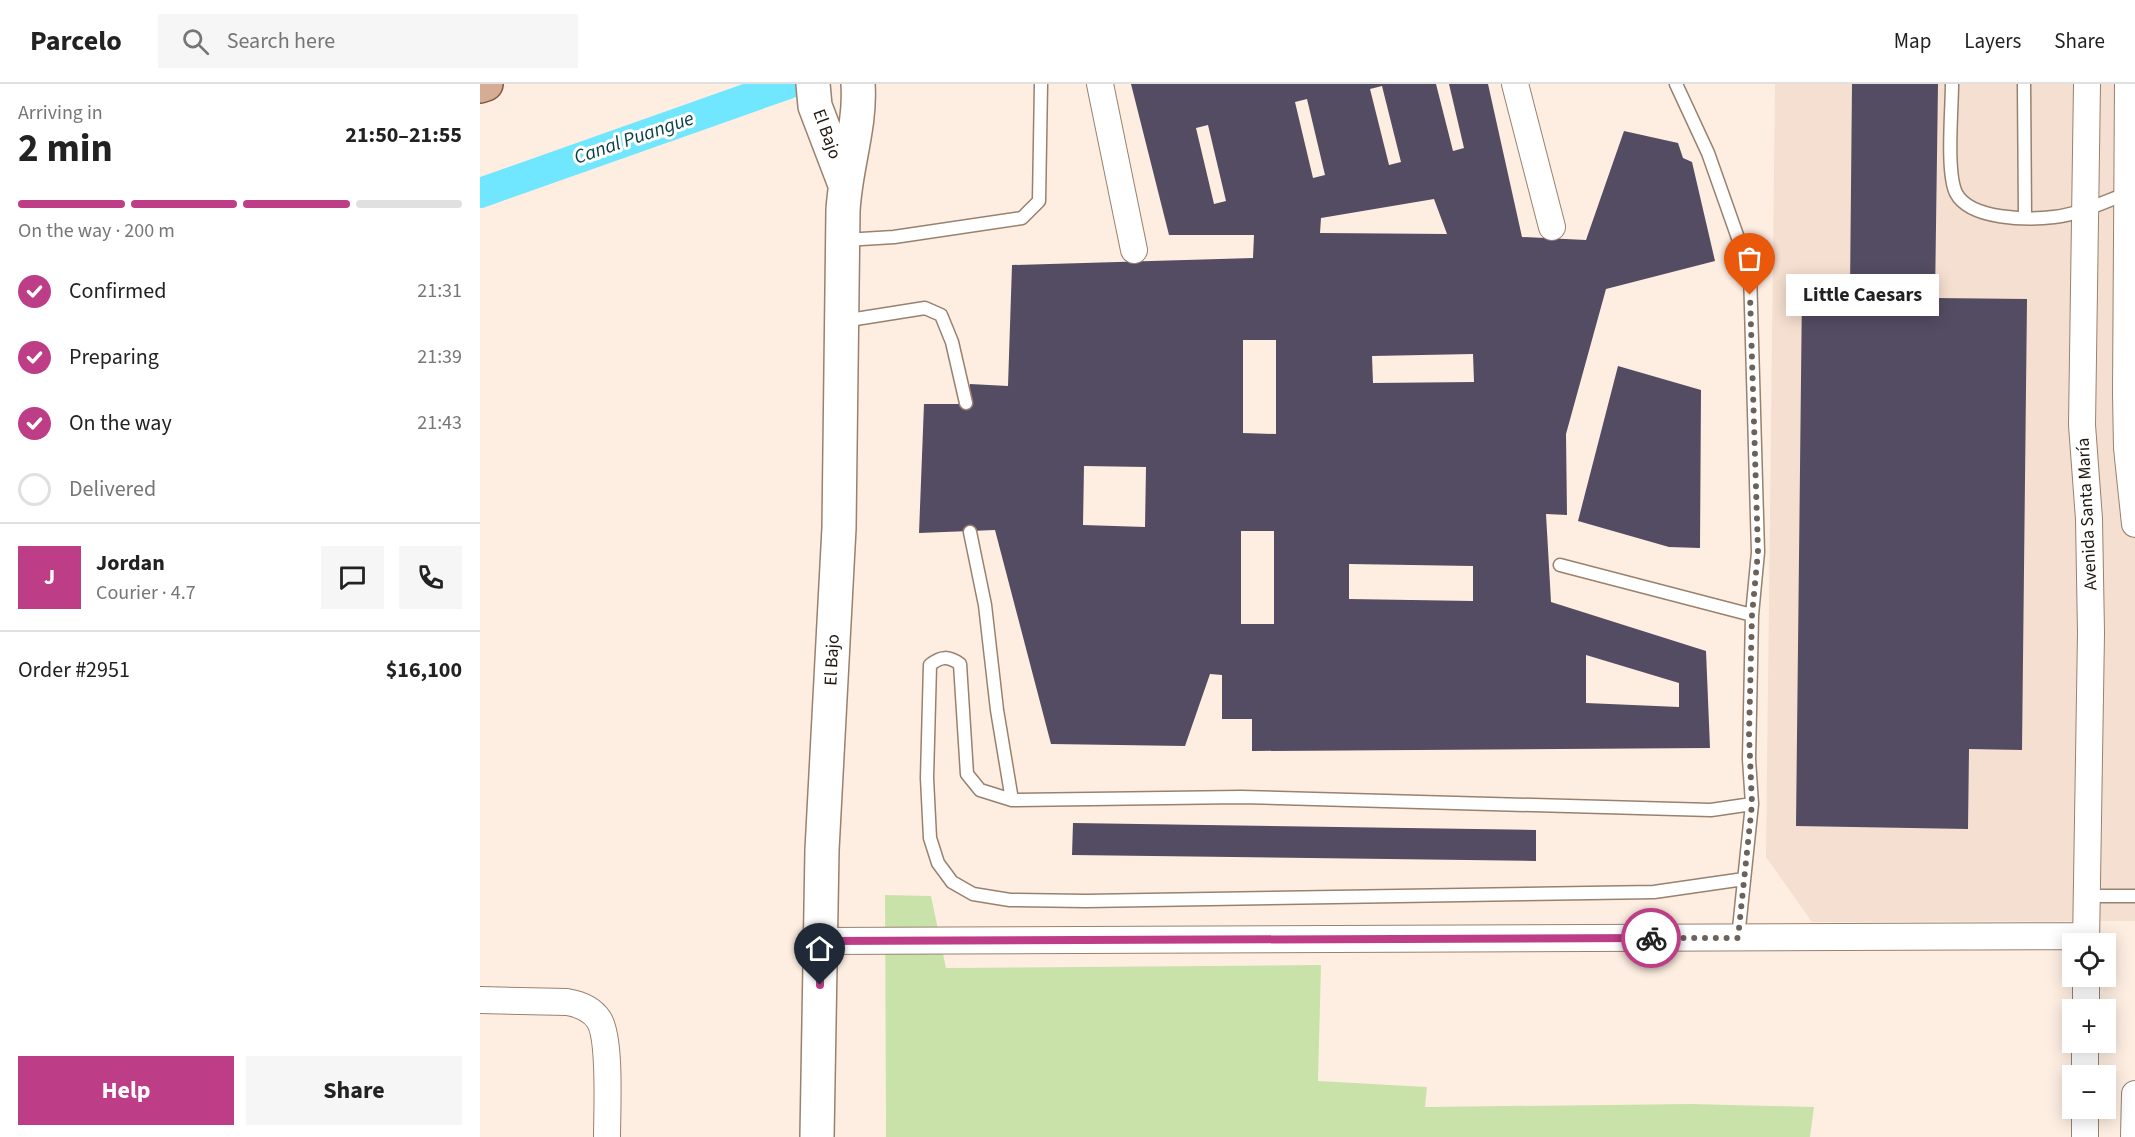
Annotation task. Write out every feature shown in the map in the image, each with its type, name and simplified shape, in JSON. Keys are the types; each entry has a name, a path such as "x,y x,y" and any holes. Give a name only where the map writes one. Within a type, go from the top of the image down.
{"main road":[{"path":"480,86 486,84"}],"street":[{"path":"1100,84 1134,250"},
{"path":"1515,84 1552,227"},
{"name":"Avenida Santa María","path":"2086,933 2090,546 2082,425 2087,209 2087,84"},
{"path":"2128,84 2132,192 2126,394 2135,524"},
{"name":"El Bajo","path":"814,95 844,182"},
{"name":"El Bajo","path":"817,1137 822,850 839,528 844,182 859,95"},
{"path":"820,941 1738,938 2062,940"},
{"path":"480,999 567,1002 577,1004 594,1014 600,1021 605,1038 607,1137"},
{"path":"2134,1137 2135,1094"},
{"path":"2085,1119 2085,1137"}],"lane":[{"path":"844,241 894,237 1022,218 1039,201 1041,84"},
{"path":"1676,84 1708,153 1749,272 1758,552 1752,615 1749,759 1752,804 1738,938"},
{"path":"1952,84 1952,172 1957,195 1978,213 2054,217 2087,209 2132,192"},
{"path":"2024,84 2025,217"},
{"path":"842,321 905,310 933,309 941,315 952,342 966,403"},
{"path":"970,532 985,605 1012,800"},
{"path":"1560,565 1752,615"},
{"path":"1744,879 1654,892 1086,901 1010,900 973,894 952,882 938,862 930,838 927,778 930,665 939,658 951,658 960,664 967,774 980,790 1012,800 1241,797 1711,810 1752,804"},
{"path":"2087,896 2135,896"}],"shaded area":[{"path":"1775,84 2135,84 2135,921 1812,922 1766,857"}],"green space":[{"path":"885,895 931,896 946,968 1321,965 1318,1081 1427,1087 1425,1107 1691,1104 1814,1107 1810,1137 886,1137"}],"building":[{"path":"1131,84 1436,84 1453,151 1464,148 1449,84 1488,84 1522,237 1586,240 1624,131 1678,143 1683,158 1692,162 1715,261 1606,289 1566,434 1567,515 1546,514 1551,602 1706,651 1710,748 1252,751 1252,719 1222,719 1222,675 1210,674 1185,746 1051,744 995,530 919,533 924,404 967,404 970,384 1008,386 1012,265 1253,258 1254,235 1169,235","holes":["1382,86 1401,162 1389,165 1370,89","1307,99 1325,175 1313,178 1295,102","1208,125 1226,201 1214,204 1196,128","1434,199 1447,234 1320,233 1321,218","1243,340 1276,340 1276,434 1243,433","1473,354 1474,382 1373,383 1372,356","1084,466 1146,467 1145,527 1083,525","1241,531 1274,531 1274,624 1241,624","1349,564 1473,566 1473,601 1349,599","1586,655 1679,683 1679,707 1586,703"]},
{"path":"1852,84 1938,84 1935,298 2027,299 2022,750 1969,749 1968,829 1796,826 1802,290 1850,290"},
{"path":"1618,366 1701,390 1700,548 1669,547 1578,521"},
{"path":"1073,823 1536,830 1536,861 1072,855"}],"waterway":[{"name":"Canal Puangue","path":"480,193 788,84"}],"way so far":[{"path":"1651,938 1738,938 1752,804 1749,735 1752,615 1758,552 1750,295"}],"place":[{"name":"Little Caesars","path":"1750,295"}],"route":[{"path":"820,985 820,941 1651,938"}]}
